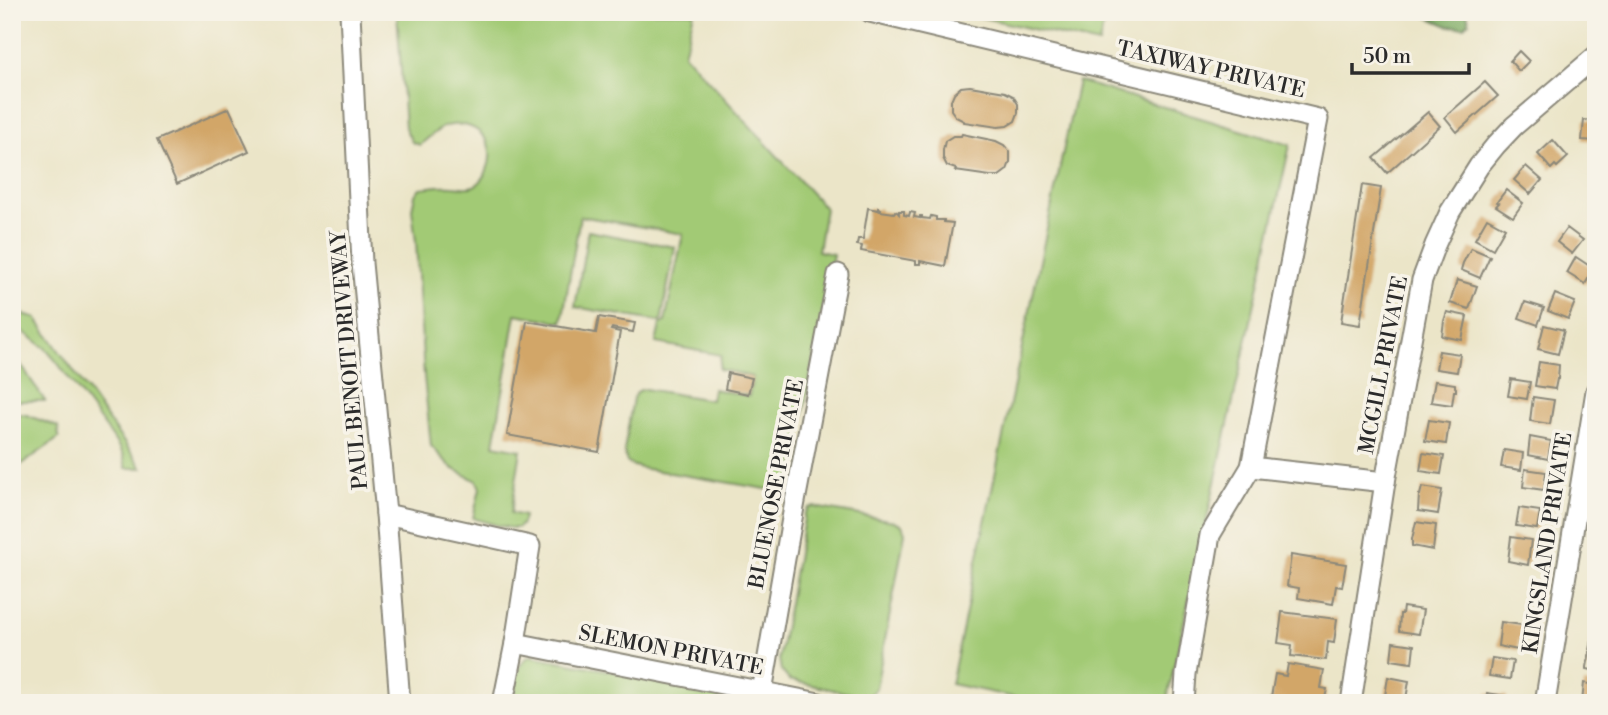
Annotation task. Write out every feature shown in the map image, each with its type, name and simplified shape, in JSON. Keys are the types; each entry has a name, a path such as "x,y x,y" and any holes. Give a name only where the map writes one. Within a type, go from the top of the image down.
{"street":[{"name":"PAUL BENOIT DRIVEWAY","path":"350,12 362,263 386,514 400,703"},
{"name":"TAXIWAY PRIVATE","path":"878,18 1318,118 1251,467"},
{"name":"MCGILL PRIVATE","path":"1351,703 1385,482 1422,280 1450,212 1479,166 1505,135 1596,56"},
{"name":"BLUENOSE PRIVATE","path":"761,697 838,274"},
{"name":"KINGSLAND PRIVATE","path":"1545,703 1596,391"},
{"path":"1184,703 1186,674 1210,535 1251,467 1385,482"},
{"path":"386,514 530,546 503,703"},
{"name":"SLEMON PRIVATE","path":"515,643 761,697 819,703"}],"green space":[{"path":"397,12 694,12 684,54 825,208 818,251 833,254 793,471 786,484 772,490 641,468 627,462 624,451 633,398 638,392 645,389 711,400 713,389 749,396 753,377 719,369 721,355 656,343 660,325 665,322 683,234 580,216 562,322 516,314 494,445 521,450 511,513 524,516 523,522 519,527 510,528 473,518 480,488 477,481 452,468 431,446 412,209 415,195 420,188 469,187 479,183 487,170 490,150 482,134 457,124 443,127 420,145 412,142 405,128"},
{"path":"958,12 1106,12 1099,44"},
{"path":"1416,12 1467,12 1469,22 1464,27 1448,26"},
{"path":"1078,81 1290,145 1166,703 1042,703 951,684"},
{"path":"588,231 675,247 661,322 575,307"},
{"path":"12,311 36,318 142,468 126,468 123,454 113,438 45,348 12,323"},
{"path":"12,353 15,356 45,401 12,401"},
{"path":"24,414 58,427 59,438 12,471 12,415"},
{"path":"809,508 894,521 902,525 905,533 876,688 870,695 861,696 789,680 781,670 779,659 805,514"},
{"path":"531,656 745,696 751,703 514,703 519,669"}],"building":[{"path":"1519,51 1529,61 1519,71 1510,61"},
{"path":"1485,82 1498,96 1457,132 1445,117"},
{"path":"970,86 1013,96 1018,104 1015,121 998,127 964,122 956,117 951,110 954,93 961,87"},
{"path":"229,108 249,151 177,184 157,140"},
{"path":"1428,112 1440,126 1387,173 1374,158"},
{"path":"1584,120 1596,121 1596,141 1582,140"},
{"path":"962,134 1004,145 1010,152 1007,170 999,176 990,176 955,171 956,169 947,166 943,158 945,141"},
{"path":"1553,140 1568,157 1551,169 1538,154"},
{"path":"1526,166 1542,180 1530,194 1514,180"},
{"path":"1362,185 1381,188 1360,325 1341,322"},
{"path":"1506,190 1523,203 1513,217 1496,206"},
{"path":"868,208 895,211 899,214 899,211 904,211 904,215 909,216 910,212 915,213 914,217 930,219 931,216 936,217 936,220 953,223 945,266 920,261 920,264 916,264 916,261 861,251 862,246 857,245 858,239 863,239"},
{"path":"1487,218 1505,228 1493,249 1475,239"},
{"path":"1567,228 1583,240 1572,254 1557,242"},
{"path":"1471,248 1490,256 1480,278 1461,270"},
{"path":"1576,257 1594,269 1585,284 1567,273"},
{"path":"1457,280 1477,286 1469,309 1450,303"},
{"path":"1555,294 1575,302 1568,319 1548,311"},
{"path":"1525,302 1544,308 1538,325 1519,318"},
{"path":"1447,312 1467,316 1462,340 1442,336"},
{"path":"599,317 635,323 633,332 611,330 620,332 599,452 507,435 527,321 596,333"},
{"path":"1544,325 1564,330 1558,354 1538,349"},
{"path":"1439,351 1460,354 1457,372 1436,369"},
{"path":"1539,362 1559,365 1555,389 1535,386"},
{"path":"728,373 752,378 748,394 725,389"},
{"path":"1511,379 1530,382 1527,399 1508,396"},
{"path":"1435,381 1455,384 1452,405 1431,402"},
{"path":"1533,397 1554,400 1550,424 1530,421"},
{"path":"1429,420 1449,423 1446,444 1425,441"},
{"path":"1530,437 1551,441 1548,459 1528,455"},
{"path":"1504,450 1523,453 1521,470 1501,467"},
{"path":"1423,453 1444,456 1441,474 1420,471"},
{"path":"1525,469 1546,472 1544,490 1523,487"},
{"path":"1422,487 1442,490 1438,514 1418,511"},
{"path":"1519,508 1540,511 1537,529 1516,526"},
{"path":"1416,522 1436,525 1433,550 1412,546"},
{"path":"1511,537 1531,540 1528,565 1508,561"},
{"path":"1291,555 1346,564 1342,587 1336,586 1333,604 1298,598 1299,588 1287,586"},
{"path":"1403,607 1423,610 1419,634 1399,631"},
{"path":"1282,612 1337,619 1334,643 1328,642 1326,660 1291,656 1292,645 1278,643"},
{"path":"1501,622 1522,625 1518,650 1498,646"},
{"path":"1593,634 1596,635 1596,671 1587,669"},
{"path":"1393,642 1414,645 1412,663 1391,660"},
{"path":"1492,658 1513,661 1510,679 1489,676"},
{"path":"1288,664 1324,670 1321,688 1327,689 1324,703 1270,703 1275,674 1286,676"},
{"path":"1388,677 1409,681 1406,699 1385,696"},
{"path":"1584,683 1596,685 1596,703 1582,703"},
{"path":"1487,693 1507,696 1507,703 1485,703"}]}
